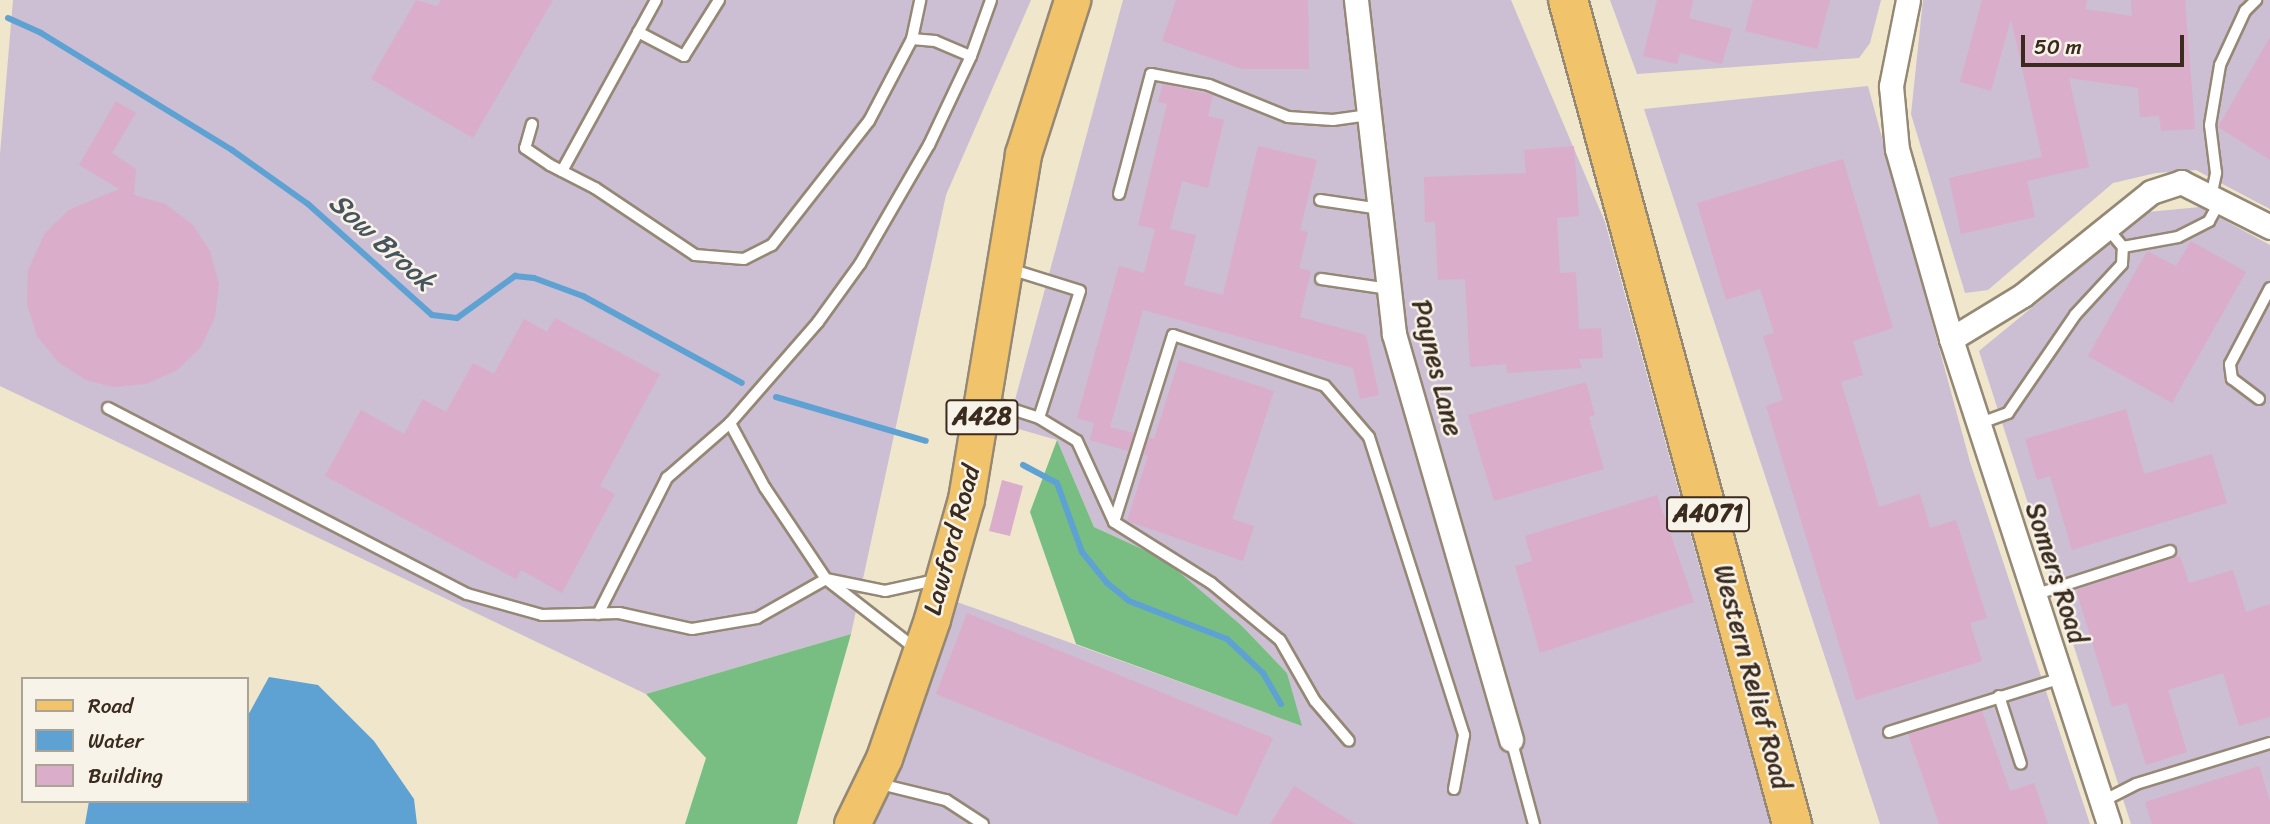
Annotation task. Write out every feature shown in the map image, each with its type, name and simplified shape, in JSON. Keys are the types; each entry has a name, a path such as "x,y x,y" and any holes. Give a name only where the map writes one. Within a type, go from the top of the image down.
{"highway":[{"name":"Western Relief Road","path":"1543,0 1625,205"},
{"name":"Western Relief Road","path":"1568,0 1792,824"}],"main road":[{"name":"Lawford Road","path":"852,824 873,782 921,653 945,578 985,401 1023,154 1072,0"}],"street":[{"name":"Paynes Lane","path":"1356,0 1394,334 1511,739"},
{"name":"Somers Road","path":"1908,0 1891,86 1897,149 1951,339 2109,824"},
{"path":"1951,339 2023,295 2151,192 2181,183 2270,227"}],"lane":[{"path":"562,171 656,0"},
{"path":"638,32 684,56 719,0"},
{"path":"532,124 525,148 595,188 695,255 744,259 772,245 869,121 912,39 920,0"},
{"path":"598,614 667,478 730,423 818,322 860,264 929,145 971,56 991,0"},
{"path":"2123,247 2178,237 2209,220 2216,199 2216,173 2210,125 2220,65 2245,11 2256,0"},
{"path":"912,39 935,41 971,56"},
{"path":"1119,194 1151,74 1209,85 1288,117 1333,120 1369,115"},
{"path":"1320,200 1380,209"},
{"path":"1978,424 2008,413 2019,401 2076,315 2122,264 2123,247 2106,228"},
{"path":"1004,267 1080,291 1039,418"},
{"path":"1321,279 1389,289"},
{"path":"2259,399 2232,379 2230,364 2270,288"},
{"path":"1114,523 1173,335 1325,386 1369,438 1464,735 1454,789"},
{"path":"985,401 1039,418 1077,441 1114,523 1211,583 1280,640 1315,701 1349,741"},
{"path":"108,408 467,594 542,615 620,613 692,629 757,618 826,579 885,591 945,578"},
{"path":"730,423 765,488 826,579 921,653"},
{"path":"2034,595 2170,551"},
{"path":"1889,732 2061,678"},
{"path":"1999,696 2021,764"},
{"path":"1511,739 1534,824"},
{"path":"2101,802 2136,784 2270,743"},
{"path":"873,782 946,800 983,824"}],"shaded area":[{"path":"13,0 1031,0 946,195 851,634 646,694 0,386 0,154"},
{"path":"1123,0 1511,0 1605,222 1770,824 856,824 957,602 1300,725 1287,673 1241,625 1164,559 1094,527 1057,440 1008,426"},
{"path":"1610,0 1881,0 1870,43 1859,58 1637,74"},
{"path":"1923,0 2270,0 2270,209 2196,170 2156,173 2113,183 1988,290 1965,293 1911,114"},
{"path":"1868,86 1970,462 2090,824 1880,824 1644,109"},
{"path":"2200,207 2270,245 2270,824 2131,824 1979,351 2148,212"}],"green space":[{"path":"1057,440 1094,527 1164,559 1241,625 1287,673 1302,726 1076,644 1030,512"},
{"path":"851,634 797,824 685,824 706,758 646,694"}],"water":[{"path":"269,677 318,685 374,741 414,799 417,824 85,824 89,803 248,803 248,715"}],"building":[{"path":"416,0 437,6 441,0 553,0 473,138 371,79"},
{"path":"1176,0 1308,0 1309,69 1242,69 1162,41"},
{"path":"1657,0 1693,0 1689,18 1732,29 1722,64 1680,53 1677,64 1643,56"},
{"path":"1753,0 1830,0 1817,49 1745,31"},
{"path":"1982,0 2087,0 2085,9 2132,16 2131,0 2185,0 2195,129 2161,131 2159,116 2140,117 2138,88 2069,78 2089,167 2027,181 2035,217 1961,234 1949,178 2042,157 2011,19 1991,91 1960,82"},
{"path":"2270,37 2270,160 2218,127"},
{"path":"1163,84 1213,95 1208,116 1224,120 1208,188 1182,181 1170,229 1196,235 1184,285 1223,295 1258,146 1317,160 1300,230 1308,232 1299,268 1311,271 1300,317 1366,335 1379,395 1360,399 1353,368 1143,310 1110,427 1134,433 1128,451 1090,440 1094,423 1077,418 1119,266 1144,273 1155,229 1138,225 1167,104 1158,102"},
{"path":"116,101 136,113 112,153 136,169 134,195 165,204 192,224 210,251 219,284 215,317 201,347 177,370 147,384 113,387 86,380 58,362 37,336 27,304 28,270 45,233 69,210 119,189 79,165"},
{"path":"1574,146 1579,216 1557,218 1560,273 1576,272 1579,329 1601,328 1603,358 1579,359 1582,368 1507,373 1506,364 1470,367 1465,279 1438,280 1435,222 1425,222 1424,177 1526,173 1524,150"},
{"path":"1843,159 1893,328 1853,341 1863,375 1841,382 1879,507 1920,494 1930,528 1956,520 1987,618 1970,623 1982,661 1856,700 1766,406 1783,400 1763,336 1774,333 1760,289 1726,300 1697,203"},
{"path":"2191,241 2246,272 2172,403 2088,356 2147,251 2176,266"},
{"path":"555,318 660,374 600,486 615,494 562,593 521,570 516,579 325,476 361,410 404,434 423,399 446,412 473,363 494,374 524,319 547,332"},
{"path":"1179,360 1274,391 1232,519 1254,526 1243,561 1127,521 1148,456 1143,455 1149,437 1154,439"},
{"path":"1586,382 1595,415 1589,417 1604,469 1494,501 1468,415"},
{"path":"2126,409 2144,474 2212,454 2227,503 2072,550 2050,476 2037,480 2025,439"},
{"path":"1002,480 1023,486 1010,536 989,531"},
{"path":"1657,495 1694,602 1540,653 1515,566 1532,561 1525,536"},
{"path":"2180,556 2189,583 2233,570 2246,612 2270,604 2270,717 2239,726 2223,673 2168,690 2187,752 2146,765 2127,703 2112,707 2076,590"},
{"path":"967,613 1273,738 1237,816 936,694"},
{"path":"1982,711 2010,791 2034,783 2048,824 1939,824 1908,734"},
{"path":"2259,766 2270,801 2270,824 2152,824 2145,802"},
{"path":"1294,786 1355,824 1270,824"}],"waterway":[{"name":"Sow Brook","path":"8,18 41,33 232,150 308,204 432,315 457,318 515,276 534,278 583,296 742,383"},
{"name":"Sow Brook","path":"776,397 926,441"},
{"name":"Sow Brook","path":"1023,465 1057,483 1082,552 1107,583 1129,601 1227,639 1263,673 1281,704"}]}
